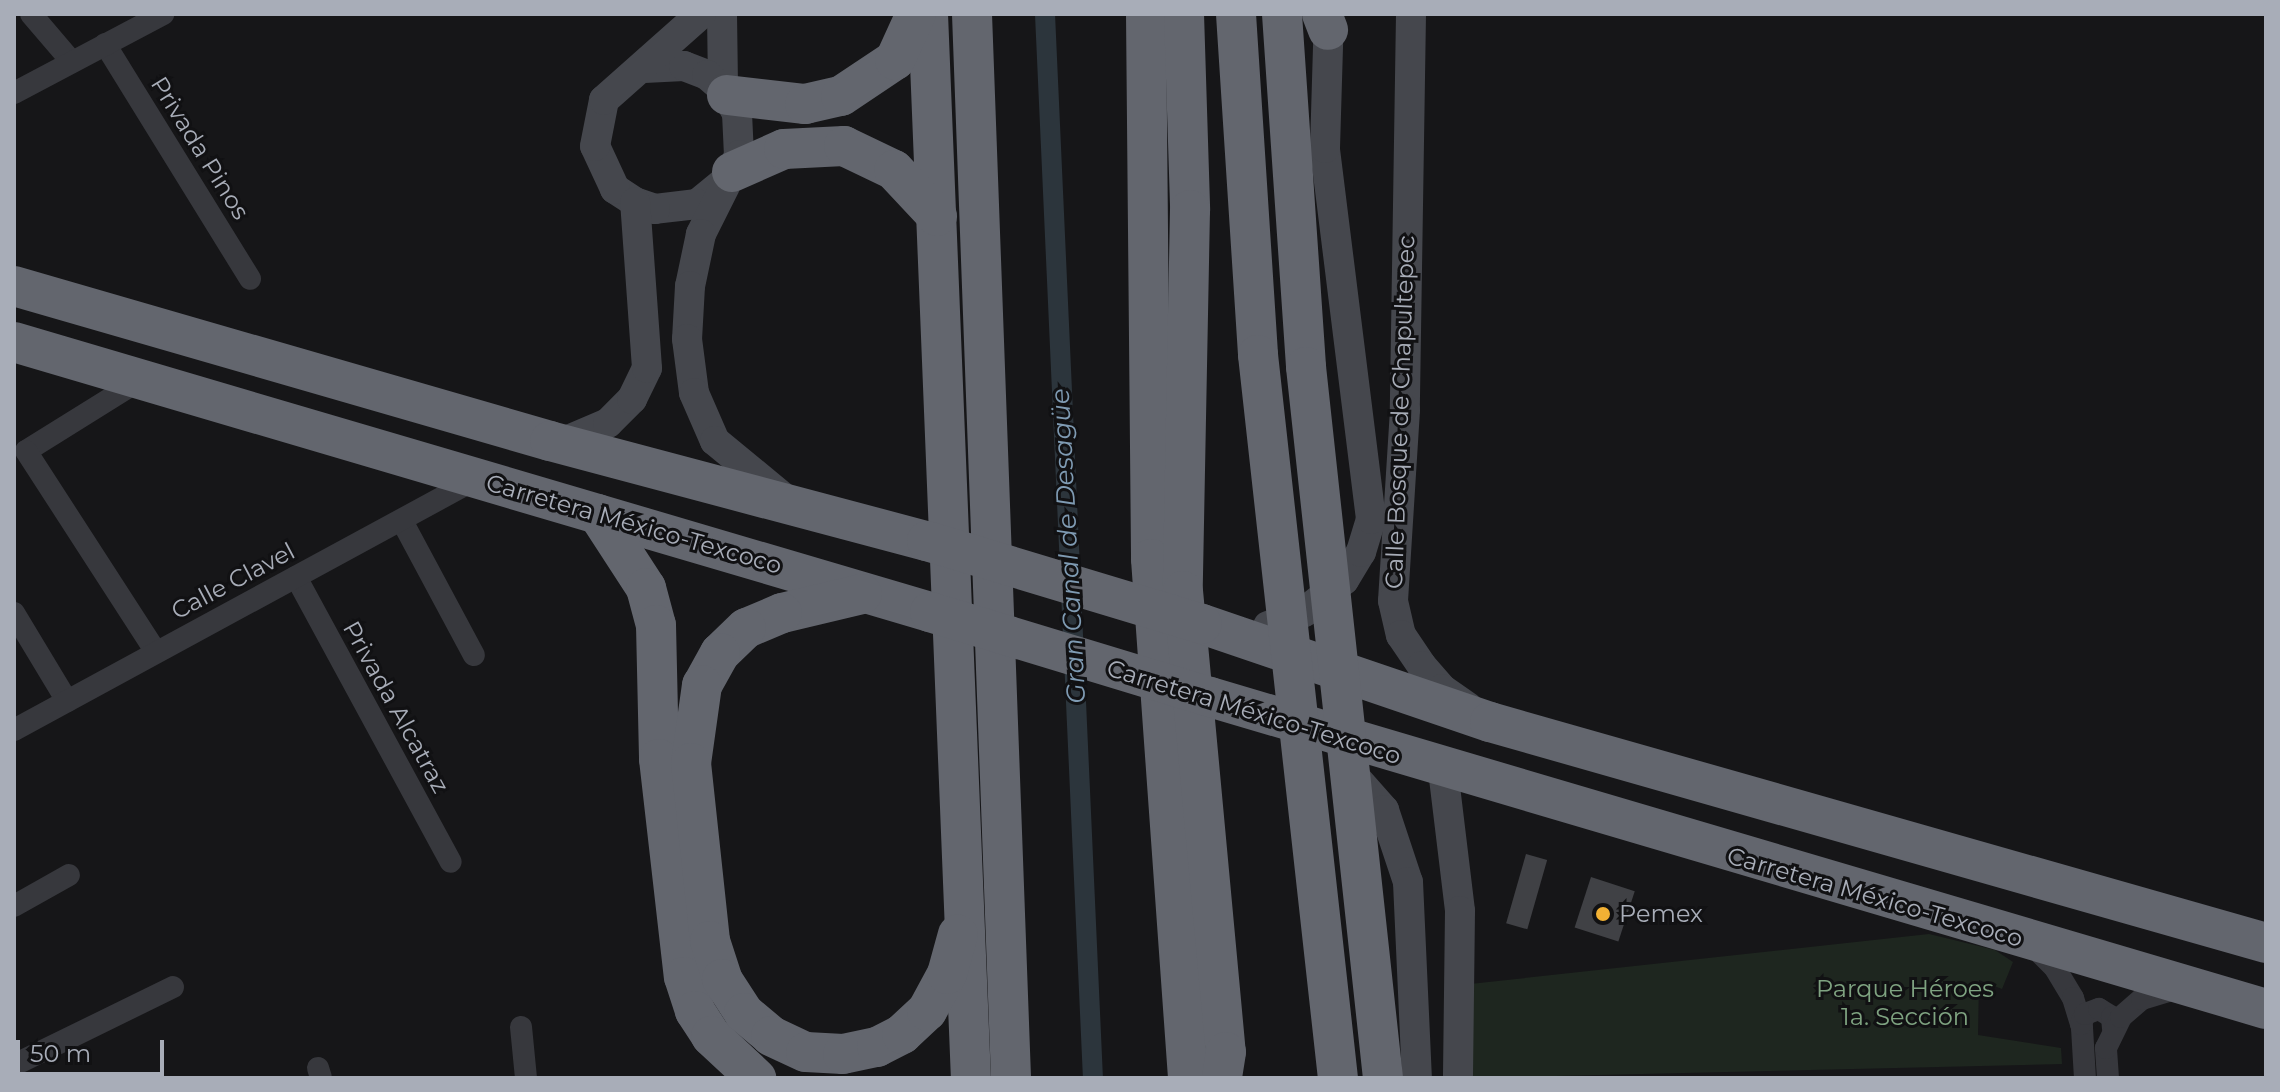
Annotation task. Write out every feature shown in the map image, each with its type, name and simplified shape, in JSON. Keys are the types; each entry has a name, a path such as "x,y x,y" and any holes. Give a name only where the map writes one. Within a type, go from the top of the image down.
{"highway":[{"path":"725,92 805,104 841,96 895,60 916,14"},
{"path":"928,14 971,1078"},
{"path":"972,14 1011,1078"},
{"path":"1236,14 1258,355 1338,1078"},
{"path":"1282,14 1306,367 1383,1078"},
{"path":"1175,15 1190,210 1183,591 1228,1069"},
{"path":"1175,15 1151,559 1188,1078"},
{"path":"731,174 784,149 844,146 894,170 937,216"},
{"path":"14,286 561,443 796,503 927,541 1212,627 1490,722 2266,943"},
{"path":"14,300 37,304 59,299"},
{"name":"Carretera México-Texcoco","path":"14,342 869,593 1443,770 2266,1009"},
{"path":"598,514 646,588 656,625 659,759 684,977 695,1011 711,1036 756,1078"},
{"path":"869,593 782,613 746,628 720,653 702,685 691,763 710,941 718,966 744,1013 771,1036 806,1052 843,1054 877,1047 902,1034 927,1011 947,974 966,903"}],"main road":[{"path":"701,14 644,68 619,81 596,122 602,169 615,189 635,202 655,209 684,208 716,193 731,174"},
{"path":"722,14 725,92 741,132 731,174 701,234 690,286 687,339 694,393 715,441 758,480 796,503"},
{"name":"Calle Bosque de Chapultepec","path":"1411,14 1405,410 1393,601 1401,635 1422,666 1442,689 1490,722"},
{"name":"Calle Bosque de Chapultepec","path":"1212,627 1256,629 1289,620 1319,603 1354,566 1371,510 1325,148 1326,19"},
{"path":"644,68 684,66 725,92"},
{"path":"561,443 593,432 614,418 632,399 647,368 635,202"},
{"path":"1315,729 1384,810 1408,882 1417,1078"},
{"path":"1443,770 1460,911 1458,1078"}],"street":[{"path":"31,14 75,60"},
{"path":"39,14 75,60"},
{"path":"14,93 163,14"},
{"name":"Privada Pinos","path":"105,44 250,279"},
{"path":"140,380 26,451 156,652"},
{"name":"Calle Clavel","path":"14,730 477,478"},
{"path":"402,521 474,655"},
{"name":"Privada Alcatraz","path":"296,577 451,862"},
{"path":"14,613 67,701"},
{"path":"14,906 69,875"},
{"path":"2027,942 2066,983 2081,1024 2085,1078"},
{"path":"14,1065 173,987"},
{"path":"2113,1028 2142,999 2189,988"},
{"path":"2081,1024 2089,1011 2099,1009 2112,1017 2113,1028 2106,1048 2108,1078"},
{"path":"521,1027 526,1078"}],"green space":[{"name":"Parque Héroes 1a. Sección","path":"1929,934 1995,950 2013,962 2002,989 1979,980 1978,1035 2061,1048 2062,1064 1468,1078 1470,984"}],"building":[{"path":"1526,854 1547,860 1527,929 1506,923"},
{"name":"Pemex","path":"1591,877 1635,891 1618,942 1575,927"}],"waterway":[{"name":"Gran Canal de Desagüe","path":"1045,14 1093,1078"}],"place":[{"name":"Pemex","path":"1603,914"}]}
